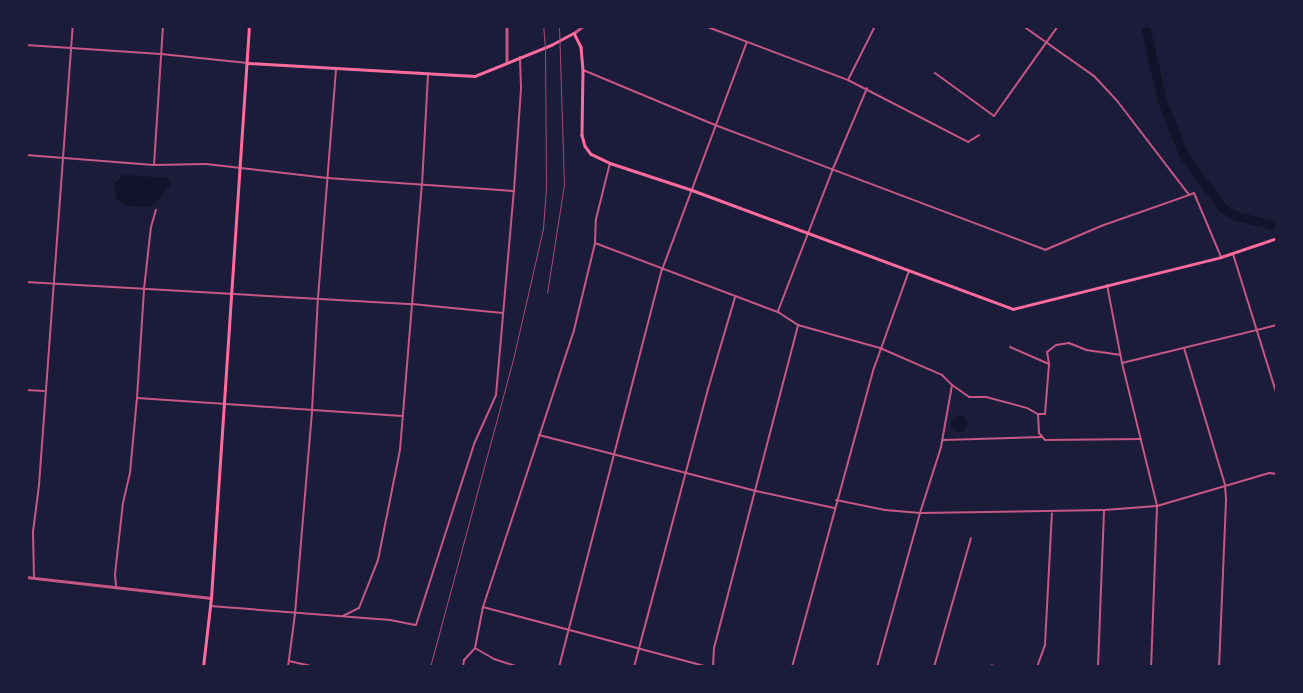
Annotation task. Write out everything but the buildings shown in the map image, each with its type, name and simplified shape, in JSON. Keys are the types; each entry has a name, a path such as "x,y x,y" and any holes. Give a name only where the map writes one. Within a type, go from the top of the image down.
{"main road":[{"path":"203,667 211,598 249,26"},
{"path":"248,63 336,70 474,76 551,45 574,33 581,47 583,70 582,135 585,146 591,154 610,163 692,190 1013,309 1233,254 1277,238"}],"street":[{"path":"34,578 33,532 39,485 73,26"},
{"path":"154,165 163,26"},
{"path":"507,26 507,62"},
{"path":"574,33 583,26"},
{"path":"705,26 867,88 968,142 979,134"},
{"path":"848,80 874,26"},
{"path":"1023,26 1094,76 1118,102 1189,195"},
{"path":"935,73 994,116 1058,26"},
{"path":"559,667 662,270 747,42"},
{"path":"26,45 161,54 248,63"},
{"path":"210,606 295,614 343,616 416,625 474,444 496,394 514,191 520,57"},
{"path":"288,667 295,614 312,411 318,298 336,70"},
{"path":"583,70 832,171 1045,250 1101,226 1194,193 1221,257"},
{"path":"343,616 359,608 378,560 400,450 422,185 428,75"},
{"path":"778,312 832,171 867,88"},
{"path":"26,155 64,160 154,165 206,164 327,178 514,191"},
{"path":"463,667 464,660 475,648 482,607 574,330 595,243 596,218 610,163"},
{"path":"116,586 115,574 123,503 130,474 138,398 144,289 151,227 156,210"},
{"path":"595,243 662,270 778,312 798,325 880,348 942,375 969,397 986,397 1027,408 1038,414 1045,414 1049,364 1047,352 1056,344 1069,343 1086,350 1120,355"},
{"path":"1233,254 1277,395"},
{"path":"792,667 836,500 880,348 909,271"},
{"path":"26,282 231,292 503,312"},
{"path":"1107,285 1120,355 1157,506 1151,667"},
{"path":"634,667 685,472 735,297"},
{"path":"713,667 714,648 798,325"},
{"path":"1122,363 1256,332 1277,325"},
{"path":"1010,347 1049,364"},
{"path":"1184,348 1225,485 1226,502 1219,667"},
{"path":"878,667 942,440 952,385"},
{"path":"26,390 45,391"},
{"path":"138,398 403,416"},
{"path":"1038,414 1039,434 1045,440 1141,438"},
{"path":"539,435 614,456 834,508"},
{"path":"942,440 1042,437"},
{"path":"836,500 885,510 920,513 1104,510 1157,506 1269,473 1277,474"},
{"path":"1098,667 1104,510"},
{"path":"1037,667 1045,645 1052,512"},
{"path":"934,667 971,538"},
{"path":"26,577 211,598"},
{"path":"482,607 640,647 709,667"},
{"path":"475,648 494,660 518,667"},
{"path":"289,661 316,667"}],"shaded area":[{"path":"124,175 169,178 170,185 150,207 129,206 117,199 114,183"},
{"path":"959,416 967,424 959,432 951,424"}],"waterway":[{"path":"1145,26 1162,101 1184,156 1222,207 1236,216 1277,226"}],"railway":[{"path":"430,667 514,355 543,228 546,187 545,47 543,26"},
{"path":"547,293 564,185 559,26"}]}
